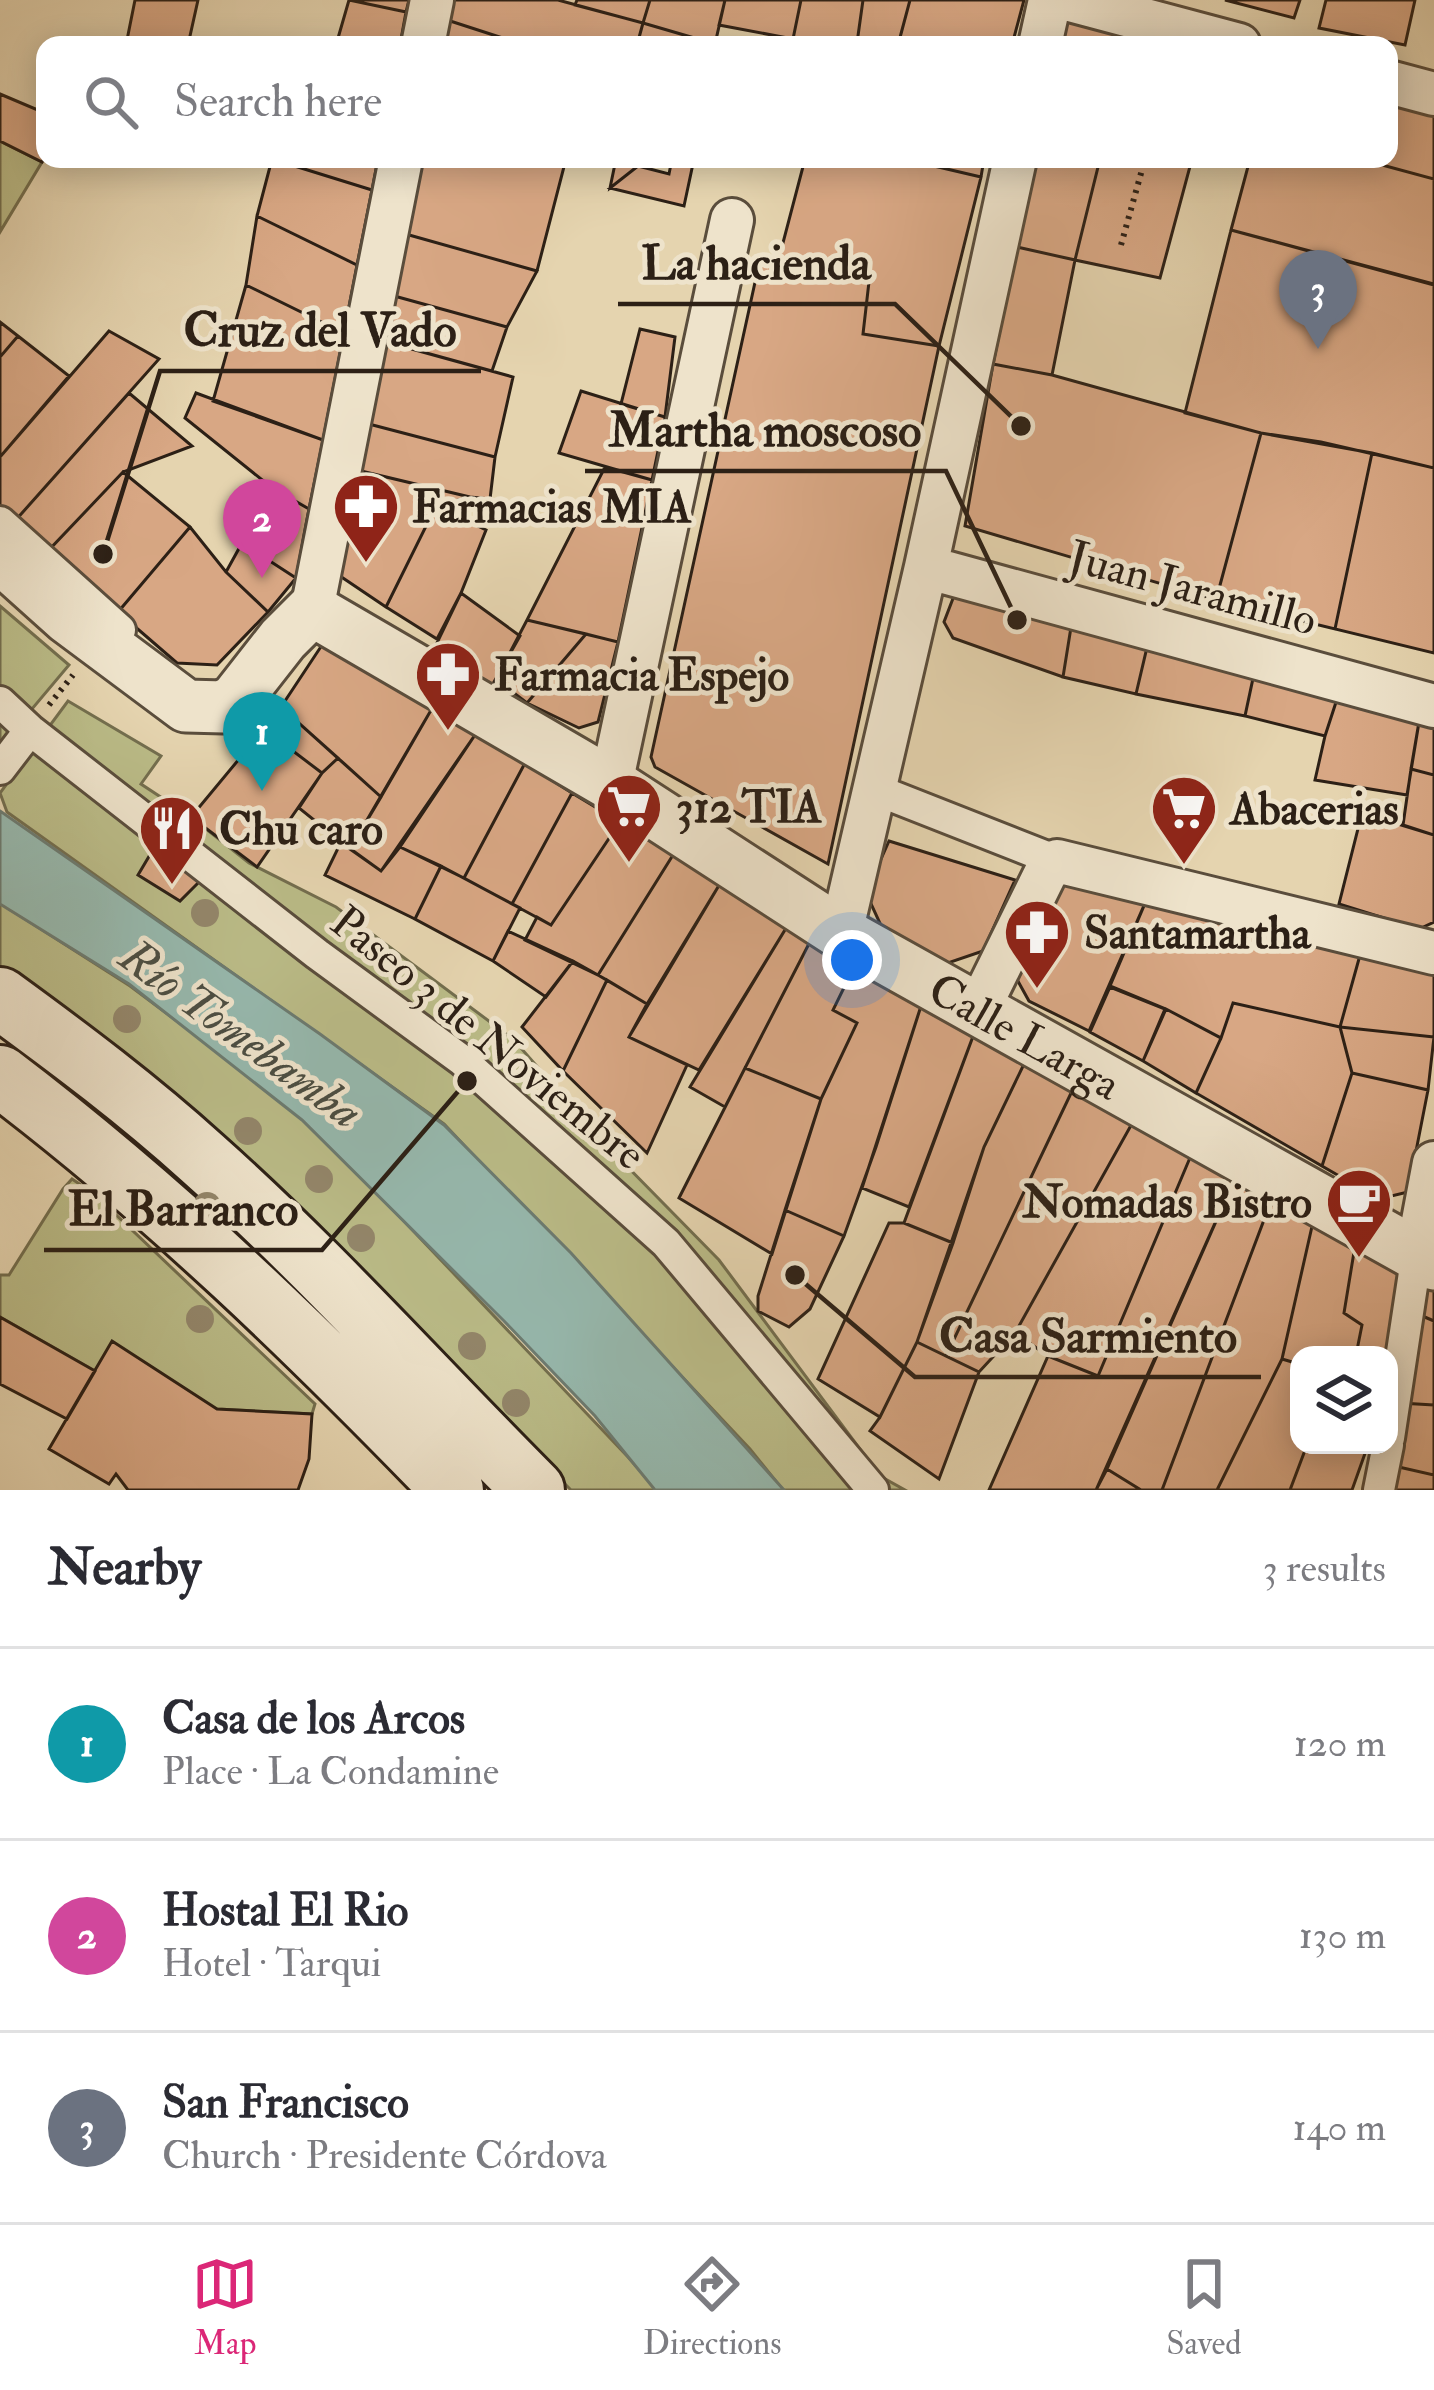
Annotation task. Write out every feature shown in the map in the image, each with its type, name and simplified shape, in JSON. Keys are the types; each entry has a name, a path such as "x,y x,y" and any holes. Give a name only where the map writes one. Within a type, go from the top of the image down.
{"main road":[{"path":"0,998 91,1064 203,1158 531,1489"},
{"path":"54,1117 91,1064"},
{"path":"0,1076 110,1162 245,1281 453,1490"}],"street":[{"path":"425,36 432,0"},
{"path":"1042,36 1050,0"},
{"path":"1070,0 1205,36"},
{"path":"1398,84 1434,94"},
{"path":"0,557 68,617 186,706 224,707 236,699 312,610 399,168"},
{"path":"841,932 1013,168"},
{"path":"611,784 733,220"},
{"path":"0,522 178,680 236,699"},
{"name":"Juan Jaramillo","path":"926,567 1434,706"},
{"name":"Calle Larga","path":"312,610 611,784 841,932 1425,1259"},
{"name":"Paseo 3 de Noviembre","path":"0,702 317,954 463,1061 666,1243 873,1490"},
{"path":"0,769 30,730"},
{"path":"874,789 1058,861 1434,953"},
{"path":"978,1010 1050,864 1058,861"},
{"path":"1398,1393 1425,1259 1434,1163"},
{"path":"1379,1490 1386,1454"}],"path":[{"path":"1121,245 1142,168"}],"green space":[{"path":"0,141 36,159 38,168 0,232"},
{"path":"0,606 69,665 0,747"},
{"path":"68,701 161,756 141,784 249,863 336,907 513,1039 608,1147 719,1260 880,1476 905,1490 783,1490 750,1449 444,1124 7,812 0,793"},
{"path":"0,903 130,986 305,1117 657,1490 571,1490 373,1294 0,972"},
{"path":"72,1179 93,1193 315,1404 312,1414 217,1409 95,1371 0,1317 0,1275 9,1275"}],"water":[{"name":"Río Tomebamba","path":"0,811 444,1125 571,1253 784,1490 655,1490 595,1416 302,1120 129,984 0,904"}],"building":[{"path":"135,0 198,0 190,36 128,36"},
{"path":"349,0 406,12 402,36 339,36"},
{"path":"349,0 409,0 406,12"},
{"path":"448,0 558,0 643,23 639,36 496,36 444,19"},
{"path":"577,0 650,0 643,23 575,5"},
{"path":"650,0 725,0 717,36 688,36 643,23"},
{"path":"725,0 801,0 794,36 719,25"},
{"path":"801,0 863,0 858,36 794,36"},
{"path":"863,0 910,0 900,36 858,36"},
{"path":"910,0 1024,0 1014,36 900,36"},
{"path":"1225,0 1300,0 1294,18"},
{"path":"1326,0 1415,0 1405,45 1398,44 1398,36 1359,36 1319,28"},
{"path":"1059,11 1131,29 1129,36 1054,36"},
{"path":"444,19 496,36 440,36"},
{"path":"643,23 688,36 639,36"},
{"path":"0,94 36,109 36,159 0,141"},
{"path":"1398,98 1434,108 1434,179 1393,168 1398,168"},
{"path":"270,168 301,168 372,190 357,265 257,216"},
{"path":"301,168 376,168 372,190"},
{"path":"413,168 564,168 537,271 402,233"},
{"path":"614,168 635,168 610,188"},
{"path":"635,168 669,174 670,168 692,168 684,206 610,188"},
{"path":"803,168 942,168 981,177 939,346 863,334 870,273 779,258"},
{"path":"942,168 982,168 981,177"},
{"path":"1030,168 1098,168 1075,260 1017,247"},
{"path":"1098,168 1190,168 1160,278 1075,260"},
{"path":"1248,168 1393,168 1434,179 1434,284 1231,230"},
{"path":"257,216 357,265 344,333 246,285"},
{"path":"1231,230 1434,285 1434,468 1185,413"},
{"path":"402,233 537,271 507,327 387,294"},
{"path":"1017,247 1075,260 1052,375 993,364"},
{"path":"761,255 870,273 863,334 939,346 828,864 655,767 651,757"},
{"path":"246,285 344,333 323,440 213,401"},
{"path":"387,294 507,327 492,371 379,340"},
{"path":"0,322 18,336 0,357"},
{"path":"640,329 675,337 665,417 621,404"},
{"path":"109,331 159,359 14,522 0,511 0,457"},
{"path":"18,336 69,376 0,457 0,357"},
{"path":"379,340 513,377 495,457 365,423"},
{"path":"993,364 1052,375 1261,433 1216,600 965,526"},
{"path":"581,391 665,417 652,480 559,453"},
{"path":"129,393 192,446 123,472 48,551 14,522"},
{"path":"196,393 323,440 309,509 271,487 185,418"},
{"path":"365,423 495,457 490,499 357,470"},
{"path":"1261,433 1372,453 1335,629 1216,600"},
{"path":"1372,453 1434,468 1434,653 1335,629"},
{"path":"605,467 652,480 618,642 527,620"},
{"path":"357,470 470,497 436,506 386,607 340,576"},
{"path":"123,472 190,527 118,612 48,551"},
{"path":"271,487 309,509 296,578 242,543"},
{"path":"436,506 486,530 437,639 386,607"},
{"path":"190,527 226,572 268,612 217,665 177,663 118,612"},
{"path":"242,543 296,578 268,612 226,572"},
{"path":"957,588 1072,621 1063,677 953,638 944,622"},
{"path":"461,593 520,636 490,689 434,649"},
{"path":"527,620 586,634 527,703 496,679"},
{"path":"1072,621 1148,643 1136,694 1063,677"},
{"path":"330,633 434,705 381,797 281,707"},
{"path":"586,634 618,642 598,722 579,728 527,703"},
{"path":"1148,643 1255,669 1245,716 1136,694"},
{"path":"1255,669 1339,693 1325,736 1245,716"},
{"path":"1339,693 1420,716 1407,795 1315,780"},
{"path":"434,705 477,732 381,871 350,849"},
{"path":"281,707 338,758 322,773 264,729"},
{"path":"1420,716 1434,720 1434,775 1411,769"},
{"path":"264,729 322,773 257,867 191,817"},
{"path":"477,732 525,763 464,878 400,847"},
{"path":"338,758 381,797 350,849 299,808"},
{"path":"525,763 572,793 512,904 464,878"},
{"path":"1411,769 1434,775 1434,835 1403,825"},
{"path":"572,793 620,822 551,925 512,904"},
{"path":"1362,813 1434,835 1434,922 1419,929 1339,904"},
{"path":"620,822 673,855 598,975 525,940 537,917 551,925"},
{"path":"889,841 1015,880 983,951 948,963 883,930 866,893"},
{"path":"341,842 381,871 400,847 441,866 415,919 325,875"},
{"path":"154,848 200,881 180,901 138,875"},
{"path":"673,855 721,882 647,1004 598,975"},
{"path":"441,866 520,908 493,961 415,919"},
{"path":"1056,880 1149,894 1089,1031 1029,1001 1014,974"},
{"path":"721,882 791,920 699,1070 629,1037"},
{"path":"1149,894 1362,948 1340,1027 1233,1003 1221,1038 1110,986"},
{"path":"791,920 814,934 725,1107 690,1087"},
{"path":"508,931 573,961 546,997 493,961"},
{"path":"814,934 857,961 833,1010 857,1023 821,1099 745,1068"},
{"path":"1362,948 1434,967 1434,1037 1340,1027"},
{"path":"573,961 607,980 563,1071 522,1027"},
{"path":"857,961 922,1003 844,1236 785,1210 821,1099 857,1023 833,1010"},
{"path":"607,980 647,1004 629,1037 687,1065 647,1153 563,1071"},
{"path":"1110,987 1165,1009 1143,1061 1090,1032"},
{"path":"922,1003 975,1031 909,1207 862,1188"},
{"path":"1233,1003 1340,1027 1352,1073 1322,1166 1196,1093"},
{"path":"1166,1009 1221,1038 1196,1093 1143,1061"},
{"path":"1340,1027 1434,1037 1428,1090 1352,1073"},
{"path":"975,1031 1025,1062 984,1147 953,1243 904,1223"},
{"path":"1025,1062 1073,1089 946,1356 917,1342 984,1147"},
{"path":"745,1068 821,1099 772,1254 679,1198"},
{"path":"1352,1073 1428,1090 1408,1192 1379,1199 1322,1166"},
{"path":"1073,1089 1134,1120 1015,1333 979,1372 946,1356"},
{"path":"1134,1120 1192,1153 1098,1376 1048,1356 1015,1333"},
{"path":"1192,1153 1236,1176 1096,1490 989,1490 1048,1356 1098,1376"},
{"path":"1236,1176 1273,1196 1162,1490 1141,1490 1107,1469"},
{"path":"1273,1196 1313,1222 1282,1359 1217,1490 1162,1490"},
{"path":"785,1210 844,1236 810,1309 789,1327 758,1311 758,1296"},
{"path":"1313,1222 1355,1246 1344,1313 1362,1325 1358,1346 1290,1346 1290,1361 1282,1359"},
{"path":"889,1223 904,1223 953,1243 917,1342 880,1417 818,1379"},
{"path":"1355,1246 1401,1268 1390,1346 1358,1346 1362,1325 1344,1313"},
{"path":"1425,1282 1434,1287 1434,1321 1420,1315"},
{"path":"1420,1315 1434,1321 1434,1405 1401,1403"},
{"path":"0,1317 95,1371 67,1419 0,1384"},
{"path":"112,1341 217,1409 312,1414 309,1459 298,1490 128,1490 116,1474 109,1484 49,1449"},
{"path":"917,1342 979,1372 939,1479 870,1431"},
{"path":"1282,1359 1290,1361 1290,1454 1304,1454 1290,1490 1217,1490"},
{"path":"1401,1403 1434,1405 1434,1475 1390,1465 1392,1454 1398,1454"},
{"path":"1304,1454 1365,1454 1352,1490 1290,1490"},
{"path":"1390,1465 1434,1475 1434,1490 1387,1490"},
{"path":"1107,1469 1141,1490 1096,1490"}],"place":[{"name":"San Francisco","path":"1318,349"},
{"name":"La hacienda","path":"1021,426"},
{"name":"Cruz del Vado","path":"103,554"},
{"name":"Farmacias MIA","path":"366,565"},
{"name":"Hostal El Rio","path":"262,578"},
{"name":"Martha moscoso","path":"1017,620"},
{"name":"Farmacia Espejo","path":"448,733"},
{"name":"Casa de los Arcos","path":"262,791"},
{"name":"312 TIA","path":"629,865"},
{"name":"Abacerias","path":"1184,867"},
{"name":"Chu caro","path":"172,887"},
{"name":"Santamartha","path":"1037,991"},
{"name":"El Barranco","path":"467,1081"},
{"name":"Nomadas Bistro","path":"1359,1260"},
{"name":"Casa Sarmiento","path":"795,1275"}]}
